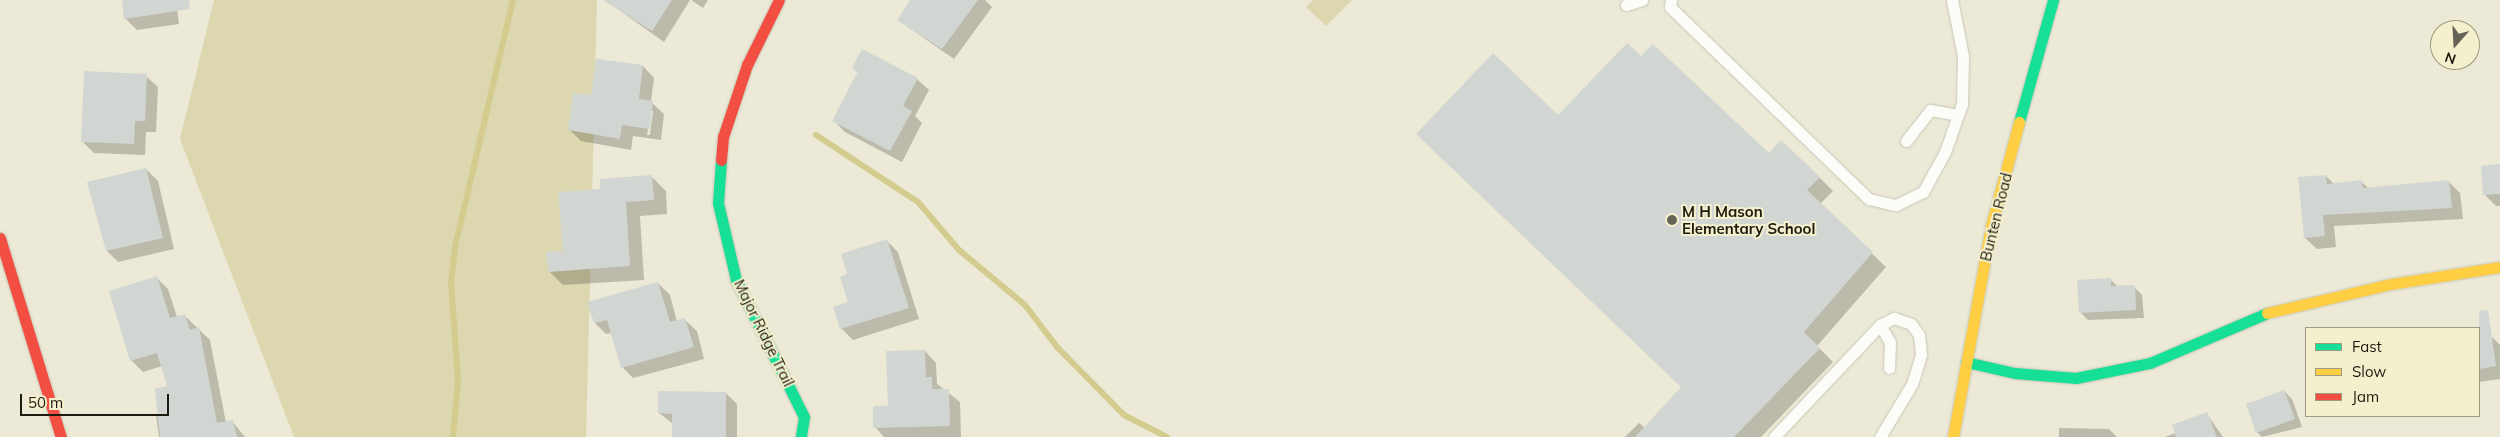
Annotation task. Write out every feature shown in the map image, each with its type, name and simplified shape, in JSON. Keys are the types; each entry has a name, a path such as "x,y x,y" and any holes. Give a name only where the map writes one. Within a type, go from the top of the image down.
{"street":[{"name":"Major Ridge Trail","path":"779,0 747,64 723,137 718,203 736,280 804,417 801,437"},
{"name":"Bunten Road","path":"1953,437 1991,226 2054,0"},
{"path":"0,238 62,437"},
{"path":"1966,362 2014,373 2076,378 2150,364 2263,314 2391,284 2500,267"}],"lane":[{"path":"1626,4 1642,0"},
{"path":"1671,0 1670,7 1870,199 1896,204 1923,192 1945,152 1958,115 1963,56 1952,0"},
{"path":"1906,141 1930,110 1958,115"},
{"path":"1774,437 1880,325 1894,318 1911,324 1919,335 1921,355 1912,384 1880,437"},
{"path":"1880,325 1890,342 1889,368"}],"shaded area":[{"path":"214,0 597,0 586,437 294,437 180,139"},
{"path":"1313,0 1352,0 1326,26 1306,7"}],"building":[{"path":"122,0 189,0 190,9 124,19"},
{"path":"603,0 672,0 652,31"},
{"path":"910,0 978,0 942,49 897,20"},
{"name":"M H Mason Elementary School","path":"1627,43 1641,56 1653,44 1769,153 1781,140 1820,177 1807,190 1873,252 1804,332 1820,348 1734,437 1635,437 1681,387 1416,134 1493,53 1558,115"},
{"path":"862,49 918,78 903,106 912,111 890,151 832,121 858,71 852,68"},
{"path":"596,59 643,65 639,99 653,101 650,129 622,125 620,139 568,130 573,93 591,95"},
{"path":"84,71 147,74 145,121 135,121 134,144 81,142"},
{"path":"2500,164 2500,194 2483,195 2481,166"},
{"path":"146,168 163,238 106,251 87,182"},
{"path":"652,175 654,200 626,202 630,266 548,272 546,252 563,251 558,192 600,189 600,179"},
{"path":"2326,175 2327,184 2362,180 2363,188 2449,180 2452,208 2323,215 2325,236 2304,238 2298,177"},
{"path":"887,239 909,308 840,329 833,307 848,302 840,277 847,274 841,254"},
{"path":"157,276 170,318 185,314 190,330 199,327 217,423 233,420 237,437 160,437 155,389 167,386 157,353 130,361 109,291"},
{"path":"2111,278 2111,286 2135,285 2136,310 2079,313 2077,280"},
{"path":"658,282 670,322 685,318 694,347 621,368 607,320 594,323 587,302"},
{"path":"2488,310 2496,366 2480,369 2480,327 2479,311"},
{"path":"925,350 926,377 932,377 932,389 949,389 950,426 873,428 873,406 888,406 886,351"},
{"path":"2284,390 2295,419 2256,433 2246,404"},
{"path":"658,391 726,392 726,437 672,437 672,414 658,413"},
{"path":"2207,412 2217,437 2176,437 2172,425"}],"waterway":[{"path":"453,437 458,381 451,282 455,247 513,0"},
{"path":"816,135 918,202 959,250 1025,305 1057,347 1124,415 1167,437"}],"traffic: fast":[{"path":"2019,122 2053,0"},
{"path":"721,160 718,203 736,280 804,417 801,437"},
{"path":"1966,362 2015,373 2076,378 2150,363 2267,313"}],"traffic: slow":[{"path":"1953,437 1991,226 2019,122"},
{"path":"2267,313 2391,284 2500,267"}],"traffic: jam":[{"path":"721,160 723,137 747,65 779,0"},
{"path":"0,238 61,437"}],"place":[{"name":"M H Mason Elementary School","path":"1672,220"}]}
